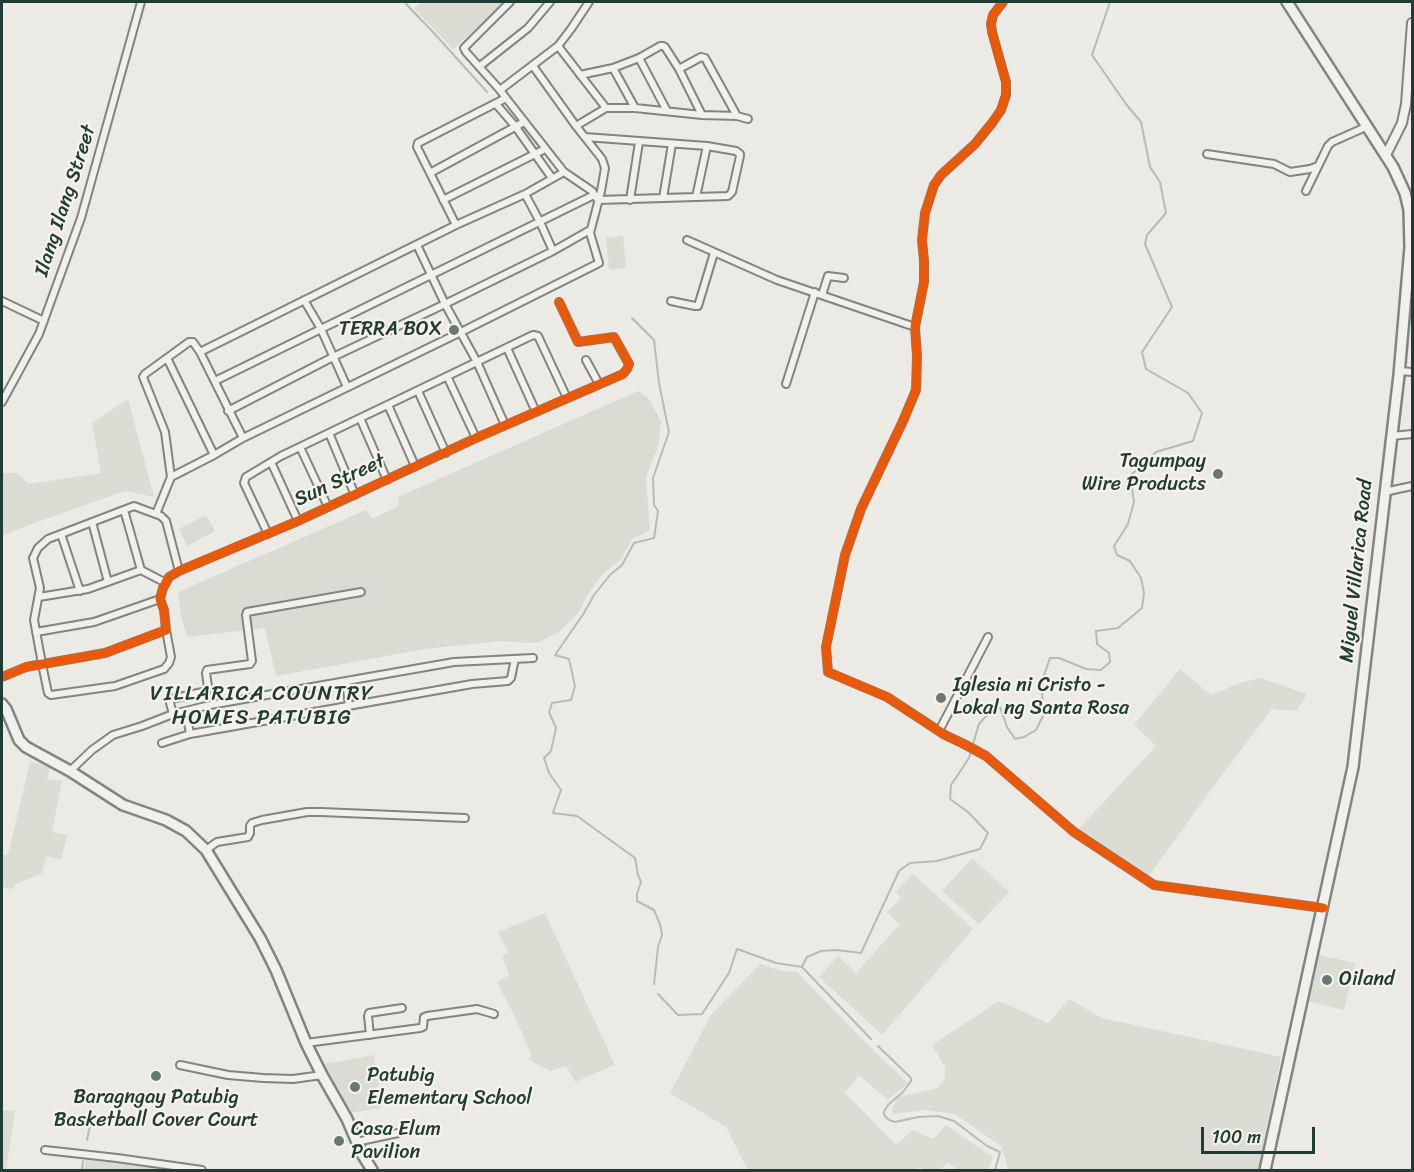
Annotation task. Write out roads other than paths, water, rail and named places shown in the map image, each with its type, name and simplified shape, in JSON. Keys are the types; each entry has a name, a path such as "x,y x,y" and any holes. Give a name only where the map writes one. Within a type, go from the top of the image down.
{"main road":[{"name":"Miguel Villarica Road","path":"1266,1170 1353,767 1384,492 1408,312 1411,210 1393,166 1287,2"},
{"path":"2,704 19,740 26,747 70,771 123,805 166,819 186,831 206,850 260,938 276,970 306,1043 348,1119 356,1142 372,1170"}],"street":[{"name":"Ilang Ilang Street","path":"2,402 39,334 81,218 141,2"},
{"path":"510,2 465,48 466,52 500,90 564,172 581,183 596,198 630,200 728,196 732,192 740,154 736,151 707,146 585,137"},
{"path":"480,66 528,28 550,2"},
{"path":"500,90 558,46 589,2"},
{"path":"1003,2 993,15 991,24 1006,82 1006,95 1001,110 992,123 975,144 941,175 934,185 925,213 922,240 924,282 915,327 918,356 916,390 861,509 845,555 827,644 828,672 887,697 939,731 986,756 1074,832 1154,885 1323,909"},
{"path":"1386,155 1402,123 1406,104 1413,23"},
{"path":"558,46 606,108"},
{"path":"580,75 613,68 663,46 666,47 679,69 702,115"},
{"path":"679,69 700,57 705,58 737,116"},
{"path":"639,58 667,111"},
{"path":"215,381 540,222 596,198 602,191 605,168 602,159 533,66"},
{"path":"613,68 635,108"},
{"path":"456,225 417,147 418,143 506,98"},
{"path":"496,104 515,126 552,178"},
{"path":"576,126 606,108 635,108 737,116 748,119"},
{"path":"430,173 524,122"},
{"path":"1306,191 1328,146 1368,126"},
{"path":"630,200 639,142"},
{"path":"663,198 672,144"},
{"path":"696,197 707,146"},
{"path":"443,200 545,149"},
{"path":"1208,154 1274,164 1290,172 1318,166"},
{"path":"200,352 456,225 525,194 564,172"},
{"path":"525,194 553,251"},
{"path":"171,477 243,438 599,263 590,233 596,198"},
{"path":"228,411 333,357 553,251 590,230"},
{"path":"687,240 777,280 915,327"},
{"path":"417,245 445,304 477,362 506,425"},
{"path":"671,301 698,306 714,253"},
{"path":"786,384 818,294 828,276 844,278"},
{"path":"304,300 321,329 346,387"},
{"path":"2,301 44,321"},
{"name":"Sun Street","path":"160,599 166,583 179,572 298,521 476,438 623,374 628,364 614,337 578,342 559,302"},
{"path":"268,534 244,483 246,477 300,447 533,335 538,336 567,398"},
{"path":"156,514 171,477 165,432 143,377 145,374 191,341 200,352 243,438"},
{"path":"507,348 536,412"},
{"path":"166,358 214,455"},
{"path":"586,360 599,384"},
{"path":"1399,371 1413,372"},
{"path":"447,376 476,438"},
{"path":"418,390 446,453"},
{"path":"388,405 415,466"},
{"path":"360,418 387,480"},
{"path":"329,433 355,495"},
{"path":"1391,436 1413,434"},
{"path":"300,447 328,507"},
{"path":"271,462 298,521"},
{"path":"1384,492 1413,486"},
{"path":"36,632 94,622 160,599 164,610 171,657 164,669 115,686 51,695 48,693 42,663 36,632 34,621 40,588 33,558 38,548 48,538 134,506 156,514 166,521 179,572"},
{"path":"124,510 141,570 166,583"},
{"path":"92,522 108,582"},
{"path":"61,534 80,591"},
{"path":"39,597 80,591 141,570"},
{"path":"173,714 171,699 207,691 207,670 251,663 247,612 361,592"},
{"path":"2,676 42,663 105,653 166,630"},
{"path":"939,731 988,637"},
{"path":"70,771 92,750 113,735 173,714 210,705 454,662 533,658"},
{"path":"162,743 190,734 472,684 508,681 511,678 514,659"},
{"path":"346,681 349,706"},
{"path":"186,711 190,734"},
{"path":"206,850 217,842 248,837 251,824 307,812 465,818"},
{"path":"370,1035 369,1013 402,1008"},
{"path":"306,1043 422,1028 424,1017 427,1016 477,1009 494,1014"},
{"path":"180,1065 228,1075 263,1078 294,1079 322,1075"},
{"path":"356,1142 398,1133"},
{"path":"45,1150 202,1170"}],"waterway":[{"path":"407,2 406,4 487,92"},
{"path":"802,967 807,957 821,951 861,953 899,871 910,863 937,861 980,849 988,833 968,812 950,799 951,785 969,758 979,724 989,713 1000,707 1007,727 1015,739 1036,730 1044,714 1041,684 1050,658 1059,658 1086,669 1101,670 1110,662 1109,653 1097,644 1096,631 1118,628 1142,608 1144,593 1141,578 1130,561 1117,555 1114,546 1128,524 1134,502 1130,476 1156,452 1193,441 1202,413 1188,393 1146,369 1142,352 1172,307 1145,244 1147,235 1166,213 1160,182 1150,167 1141,122 1092,55 1110,2"},
{"path":"632,318 654,340 659,383 669,432 653,478 654,505 658,511 654,538 634,543 622,565 610,575 594,595 555,655 569,659 575,686 571,700 552,703 549,712 556,728 551,751 544,758 549,773 561,790 553,813 577,816 635,858 641,882 637,901 654,910 662,935 658,947 654,984"},
{"path":"658,994 678,1015 702,1014 729,973 737,949 776,963 802,967"},
{"path":"802,967 871,1039"},
{"path":"878,1046 911,1078 903,1092 889,1104 884,1115 895,1122 938,1116 954,1121 987,1146 1000,1152 995,1170"},
{"path":"87,1140 90,1125"},
{"path":"82,1170 83,1161"}],"place":[{"name":"TERRA BOX","path":"454,330"},
{"name":"Tagumpay Wire Products","path":"1218,474"},
{"name":"Iglesia ni Cristo - Lokal ng Santa Rosa","path":"941,698"},
{"name":"Oiland","path":"1327,980"},
{"name":"Baragngay Patubig Basketball Cover Court","path":"156,1076"},
{"name":"Patubig Elementary School","path":"355,1087"},
{"name":"Casa Elum Pavilion","path":"339,1141"}],"district":[{"name":"VILLARICA COUNTRY HOMES PATUBIG","path":"262,707"}]}
